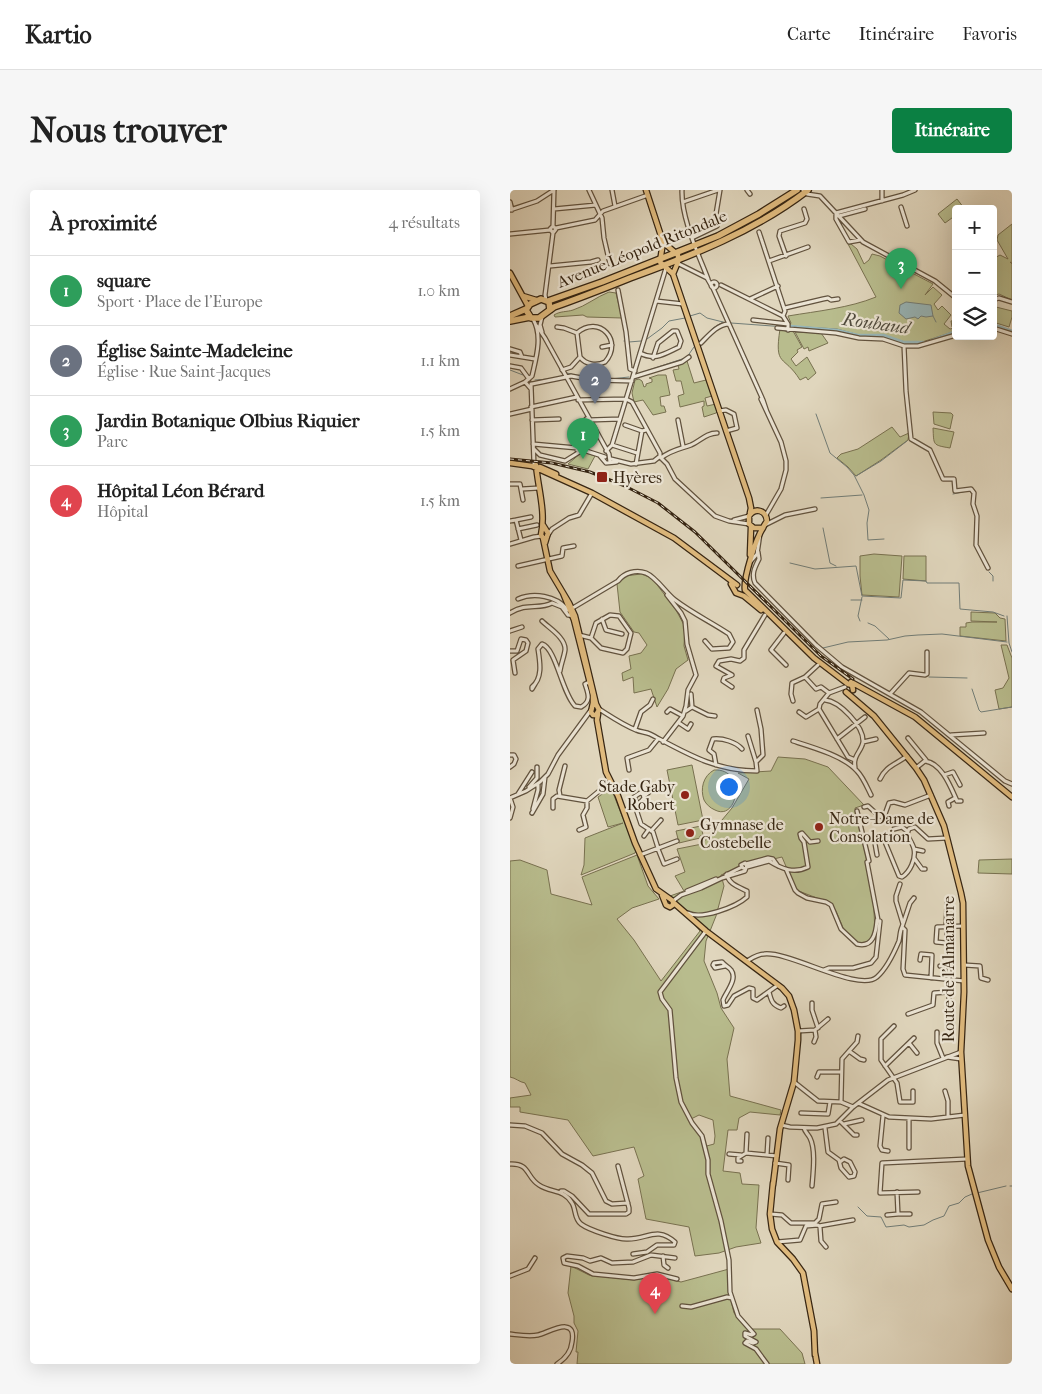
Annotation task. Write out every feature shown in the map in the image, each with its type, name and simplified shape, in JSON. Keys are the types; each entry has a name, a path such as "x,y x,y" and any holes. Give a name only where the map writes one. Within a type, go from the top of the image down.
{"highway":[{"name":"Avenue Léopold Ritondale","path":"542,317 554,306 677,262 797,190"},
{"name":"Avenue Léopold Ritondale","path":"510,316 543,299 676,252 696,249 754,225 805,191"},
{"path":"543,299 550,305 550,310"},
{"path":"527,307 531,318"},
{"path":"510,321 524,317 542,317"}],"main road":[{"path":"647,193 663,242 660,262 673,274 751,498 759,510 767,517 741,588"},
{"path":"663,242 667,247 676,252 677,262 673,274"},
{"path":"510,273 527,307"},
{"path":"522,295 528,298 543,299"},
{"path":"727,431 751,505 750,553 741,588"},
{"path":"510,462 535,466 550,471 592,493 674,538 741,588"},
{"path":"535,466 542,506 540,524 544,533 548,559 569,610 574,616 593,690 605,767 652,882 661,894 706,931 779,985 786,991 791,1000 798,1031 794,1082 781,1125 770,1214 772,1229 777,1242 793,1259 802,1273 817,1364"},
{"path":"750,515 759,510"},
{"path":"750,525 757,529 764,527"},
{"name":"Route de l'Almanarre","path":"741,588 765,615 818,665 840,679 856,702 874,716 916,768 931,795 947,837 961,892 964,965 964,1015 961,1059 971,1178 988,1240 1012,1289"},
{"name":"Route de l'Almanarre","path":"741,588 848,688"},
{"path":"579,635 596,711"},
{"path":"834,673 915,718 1012,797"},
{"path":"848,688 862,688"}],"street":[{"path":"510,234 556,231 554,190"},
{"path":"510,202 511,210 537,202 554,190"},
{"path":"589,190 600,219 610,264"},
{"path":"612,190 616,206"},
{"path":"682,190 692,238 710,280 783,316 788,324 788,330"},
{"path":"683,202 719,190 715,220 717,226 692,238"},
{"path":"747,190 750,194"},
{"path":"882,190 882,201"},
{"path":"837,215 915,190"},
{"path":"805,191 820,196 866,245 935,281 952,295"},
{"path":"819,191 820,196"},
{"path":"555,227 600,219 607,209 647,193"},
{"path":"554,209 596,205"},
{"path":"901,207 906,226"},
{"path":"786,256 779,236 780,231 804,223 807,219 804,209"},
{"path":"837,215 865,209"},
{"path":"837,215 836,219 849,242 860,240"},
{"path":"543,299 550,266 551,231"},
{"path":"759,232 785,308 783,316"},
{"path":"769,262 808,248"},
{"path":"550,266 598,260"},
{"path":"677,262 708,279"},
{"path":"606,451 612,445 622,424 620,419 628,399 632,379 665,267"},
{"path":"704,267 781,442 786,461 786,470 782,487 767,517 772,520 778,519"},
{"path":"712,286 714,282"},
{"path":"712,286 719,286"},
{"path":"716,296 715,290 719,286"},
{"path":"750,300 778,286"},
{"path":"618,290 630,367 631,370 635,371"},
{"path":"785,308 828,298 831,300 838,299"},
{"path":"997,299 1012,302"},
{"path":"656,301 683,304"},
{"path":"542,317 540,327 543,335 606,451 607,458"},
{"path":"531,318 543,335"},
{"path":"753,320 788,324"},
{"path":"702,343 715,330 728,324"},
{"path":"528,382 532,374 538,344 536,326"},
{"path":"557,328 576,332 598,326 607,332 612,345 609,358 603,364 595,365 581,358"},
{"path":"777,328 883,339 904,346 924,346 952,336"},
{"path":"997,329 1012,334"},
{"path":"640,353 653,358 679,347 680,341 677,331 674,331 658,343 653,358"},
{"path":"562,370 573,368 581,358 576,332"},
{"path":"602,347 612,345"},
{"path":"904,346 906,391 912,439 930,450 943,479 954,479 955,491 971,489 974,493 977,516 976,545 988,568"},
{"path":"510,349 520,352 522,357"},
{"path":"510,355 535,359"},
{"path":"511,389 528,382 573,376 593,380 632,379 682,362 688,357"},
{"path":"510,366 521,368 526,375 531,390 535,466"},
{"path":"510,414 578,399 628,399"},
{"path":"628,399 644,431 660,453 659,459"},
{"path":"720,411 728,410 734,414 737,427 727,431"},
{"path":"532,420 559,419"},
{"path":"576,453 586,419 588,419"},
{"path":"588,419 620,419"},
{"path":"678,420 684,446"},
{"path":"622,424 644,431"},
{"path":"636,464 637,453 644,431"},
{"path":"533,444 577,448 620,462 636,464 659,459 673,449 717,433"},
{"path":"612,445 637,453"},
{"path":"534,449 540,455 565,461 569,460 576,453 584,451"},
{"path":"535,466 536,458 540,455"},
{"path":"659,459 669,468 675,478 717,518 750,525"},
{"path":"510,484 520,484 523,500"},
{"path":"522,489 539,488"},
{"path":"510,544 544,533 569,518 579,515 592,493"},
{"path":"699,502 717,516 730,520 740,520 750,515"},
{"path":"759,510 773,504"},
{"path":"764,527 785,515 815,509"},
{"path":"510,521 531,517"},
{"path":"516,520 521,540"},
{"path":"518,529 540,524"},
{"path":"760,534 753,577 760,590 798,625 816,645 842,667 921,712 1005,781 1012,784"},
{"path":"518,566 562,556 562,548 574,546"},
{"path":"750,562 757,557"},
{"path":"569,610 628,573 646,573 658,582 667,593 685,621 687,644 696,671 696,677 688,690 683,716 663,742"},
{"path":"667,593 729,634 734,642 729,648 712,649 705,641"},
{"path":"518,599 532,596 556,599 569,610"},
{"path":"510,613 527,606 544,606 552,603 569,610"},
{"path":"579,635 591,638 601,648 623,653 627,649 631,633 619,616 610,615 596,623 591,638"},
{"path":"732,687 723,681 724,678 732,675 716,666 719,660 740,661 744,658 744,650 765,615"},
{"path":"602,620 606,630 622,634"},
{"path":"542,621 564,644 565,650 559,674"},
{"path":"510,631 522,627"},
{"path":"784,633 772,650 786,664"},
{"path":"510,651 516,651 521,639 526,640 528,643 526,651 513,660 515,674"},
{"path":"535,684 540,667 538,648 542,644 547,646 554,658 572,703 578,707 585,705 589,693 585,684 589,682 593,690"},
{"path":"890,694 909,673 927,674 927,652"},
{"path":"793,701 791,685 805,678 818,665"},
{"path":"805,678 816,689 822,687 829,693"},
{"path":"799,712 806,717 819,709 820,704 829,693 838,688 848,688"},
{"path":"691,694 692,707"},
{"path":"635,729 641,712 650,705 653,698"},
{"path":"825,700 838,705 861,731 863,742 854,760 854,768"},
{"path":"685,711 692,707"},
{"path":"692,707 708,715 715,716"},
{"path":"667,712 670,708 674,709 683,716"},
{"path":"819,709 848,757 854,760"},
{"path":"756,762 763,755 757,710"},
{"path":"510,818 513,807 510,798 526,792 545,777 584,721 596,711 650,734 695,758 738,771 757,771 748,736"},
{"path":"837,739 865,717"},
{"path":"679,723 688,729 691,724"},
{"path":"950,736 984,733"},
{"path":"908,738 925,761"},
{"path":"629,770 627,758 649,750 658,739"},
{"path":"716,765 714,754 709,750 713,739 736,743 742,749"},
{"path":"863,742 876,739"},
{"path":"793,742 827,752 854,768 859,772 871,795"},
{"path":"510,755 514,755 516,759 510,767"},
{"path":"880,779 886,769 896,765 907,756"},
{"path":"916,768 925,761"},
{"path":"925,761 930,762 944,775 955,798 957,801 961,801"},
{"path":"560,796 559,790 565,766"},
{"path":"526,792 537,778 537,767"},
{"path":"518,795 532,772"},
{"path":"944,775 953,772 960,785"},
{"path":"538,783 532,813 543,794 545,777"},
{"path":"587,801 610,782"},
{"path":"638,805 642,802 644,796 654,788"},
{"path":"644,796 640,793 635,794 635,800 638,805 637,812 641,824 650,830 664,864 677,859"},
{"path":"864,806 868,806 879,816 884,817 889,803 894,802 905,805 931,795"},
{"path":"553,808 554,797 557,796 587,801"},
{"path":"949,806 948,802 955,798"},
{"path":"579,830 586,827 583,815 587,808 587,801"},
{"path":"786,869 798,893 807,898 831,905 841,929 856,944 868,944 876,933 878,920 870,883 867,862 869,861 857,811"},
{"path":"644,836 661,820"},
{"path":"878,855 874,838 879,835 885,842 898,876 902,877 910,869 914,857 914,849 907,831 902,827 894,829"},
{"path":"907,831 915,827 928,839 947,837"},
{"path":"727,876 733,884 747,893 747,897 735,906 709,913 691,915 671,902 745,866 769,862 781,868 799,871 808,867 804,842 800,834 802,833 810,842 818,841"},
{"path":"640,855 677,842"},
{"path":"914,849 923,851"},
{"path":"914,857 922,869 924,869"},
{"path":"900,884 896,901 905,930 905,975 964,982"},
{"path":"746,962 760,954 766,953 800,961 851,979 873,980 883,971 899,940 901,928 914,898"},
{"path":"947,903 946,926 946,943 936,942 937,927 946,926 963,926"},
{"path":"824,970 829,968 853,968 871,963 876,957 880,934 881,923 878,920"},
{"path":"706,931 660,992 662,999 670,1010 676,1078 681,1102 692,1123 702,1136 708,1160 708,1174 721,1221 728,1260 732,1298 738,1316 754,1334 745,1333 745,1336 756,1342 747,1341 745,1344 756,1349 767,1364"},
{"path":"920,960 921,954 932,954 931,978"},
{"path":"964,965 980,966 981,978 988,980"},
{"path":"725,966 732,970 734,976 723,1000 724,1006 728,1005 734,996 750,987 754,990 753,998 760,1000 779,985"},
{"path":"940,966 949,966 949,1006"},
{"path":"769,992 773,1004 781,1008 784,1006"},
{"path":"908,1014 933,1005 934,994 949,992"},
{"path":"812,1003 816,1029 814,1042"},
{"path":"798,1031 816,1029 828,1020"},
{"path":"894,1026 881,1039 881,1058 899,1087 900,1102 913,1102 913,1091"},
{"path":"936,1032 937,1043 945,1058"},
{"path":"841,1102 843,1056 857,1042 858,1036"},
{"path":"885,1066 914,1038"},
{"path":"909,1043 917,1053"},
{"path":"849,1051 864,1060"},
{"path":"842,1122 853,1107 883,1082 961,1052"},
{"path":"945,1058 961,1059"},
{"path":"817,1077 819,1072 841,1072"},
{"path":"794,1082 818,1101 841,1102 853,1107"},
{"path":"944,1091 948,1101 948,1116"},
{"path":"801,1113 828,1114 830,1102"},
{"path":"858,1103 889,1117 931,1119 965,1115"},
{"path":"883,1115 880,1146 882,1150 888,1150"},
{"path":"909,1118 909,1148"},
{"path":"781,1125 825,1128 842,1122 862,1120"},
{"path":"842,1122 854,1135 858,1135"},
{"path":"510,1125 525,1126 542,1133 562,1154 592,1173 606,1201 612,1204 628,1203"},
{"path":"804,1128 812,1144 814,1166 812,1186"},
{"path":"825,1128 828,1152 840,1162 841,1168 849,1177 854,1176 855,1172 850,1162 844,1159 840,1162"},
{"path":"746,1153 744,1146 747,1134"},
{"path":"767,1155 768,1138"},
{"path":"730,1154 767,1155 789,1165 788,1180"},
{"path":"741,1155 737,1161 741,1161"},
{"path":"918,1192 880,1193 882,1162 968,1159"},
{"path":"510,1164 518,1164 524,1167 538,1185 560,1192 564,1190 586,1212 594,1215 626,1214 629,1212 618,1166"},
{"path":"560,1192 572,1203 578,1221 586,1227 622,1239 633,1239 657,1233 676,1242 671,1245 657,1245 633,1262 610,1262 601,1258 590,1261 567,1256 563,1258 564,1263 578,1266 594,1274 634,1278 657,1274 677,1279"},
{"path":"898,1192 898,1214"},
{"path":"770,1214 782,1215 791,1223 815,1223 819,1219 822,1204 836,1202"},
{"path":"887,1215 910,1214"},
{"path":"777,1242 800,1240 806,1226 820,1226 853,1220"},
{"path":"820,1226 821,1242 826,1247"},
{"path":"633,1254 675,1258"},
{"path":"663,1256 664,1265 668,1268"},
{"path":"510,1276 528,1269 535,1258"},
{"path":"682,1306 692,1307 727,1297 732,1298"},
{"path":"510,1334 538,1335 556,1327 562,1326 567,1328 572,1335 572,1342 568,1355 557,1364"}],"green space":[{"path":"957,199 962,205 952,205 952,218 945,223 938,214"},
{"path":"1012,224 1012,263 1010,262 1012,264 1012,300 997,295 997,257 1000,255 1008,259 997,240 998,235"},
{"path":"848,244 857,249 864,264 872,254 880,256 933,284 925,295 933,287 942,295 934,304 938,310 942,306 951,315 944,324 952,328 952,332 922,342 905,342 881,335 859,335 837,329 789,326 791,323 788,316 844,307 876,297"},
{"path":"609,292 616,293 622,318 587,317 583,315 555,317 554,315 571,311"},
{"path":"997,307 1012,311 1009,327 997,323"},
{"path":"780,329 788,332 793,331 802,347 797,350 798,352 791,359 796,366 807,357 816,373 808,380 806,377 800,380 779,355 778,341"},
{"path":"795,332 821,333 828,343 809,351 808,347 804,349"},
{"path":"687,361 694,383 706,380 712,396 705,398 707,406 716,404 718,411 716,413 704,417 702,407 704,406 704,401 680,407 678,396 684,394 681,381 676,381 673,370 679,369 678,365"},
{"path":"666,375 670,395 660,397 661,406 664,406 666,412 653,415 643,400 634,402 632,393 635,380 639,379 642,381 644,387 652,382 652,379 649,378"},
{"path":"933,412 951,413 953,415 950,429 934,424"},
{"path":"892,427 900,437 909,433 908,440 856,476 837,458 841,454 858,449"},
{"path":"933,428 954,432 950,448 935,443"},
{"path":"582,452 595,456 588,469 568,464"},
{"path":"874,554 902,556 899,597 862,595 860,556"},
{"path":"904,556 926,556 926,581 903,579"},
{"path":"641,574 652,578 676,610 685,627 684,646 688,660 676,669 668,689 657,707 651,689 634,693 633,677 623,681 622,673 631,669 629,656 641,653 647,645 639,633 634,632 620,612 617,584 625,576"},
{"path":"971,612 995,613 1000,618 1005,619 1006,641 960,636 960,627 966,627 966,623 997,622 971,621"},
{"path":"1001,645 1007,645 1012,658 1012,707 999,709 995,690 1003,688 1009,678"},
{"path":"778,757 805,759 828,767 864,805 855,808 873,888 875,934 867,942 858,943 844,930 836,911 830,903 796,890 782,857 744,866 721,875 724,886 716,916 706,941 704,961 721,1008 734,1028 727,1059 730,1096 781,1110 780,1115 750,1112 739,1118 737,1130 728,1130 723,1171 740,1173 742,1184 759,1185 756,1228 761,1243 736,1247 719,1253 695,1256 689,1227 646,1219 638,1179 644,1176 634,1147 593,1156 568,1120 520,1112 520,1107 510,1107 510,1098 531,1095 525,1083 510,1077 510,861 520,860 547,870 551,894 592,905 582,877 637,855 648,886 659,899 632,908 617,919 634,940 661,981 700,931 670,896 684,891 675,876 685,872 677,849 702,844 732,808 749,779 738,773 771,771","holes":["699,1115 713,1120 714,1144 703,1147 700,1136 689,1120"]},
{"name":"Stade Gaby Robert","path":"692,765 703,820 678,825 667,770"},
{"path":"714,770 724,772 731,777 735,785 736,794 733,802 729,809 723,812 710,807 703,796 705,779"},
{"path":"611,788 636,851 581,875 584,865 585,838 623,823 608,827 598,797"},
{"name":"Gymnase de Costebelle","path":"701,826 703,835 700,838 679,843 676,831"},
{"path":"1012,859 1012,874 978,873 979,860"},
{"path":"571,1266 589,1275 634,1280 654,1275 681,1282 729,1269 729,1292 734,1313 747,1329 780,1329 802,1353 805,1364 577,1364 578,1331 574,1323 568,1293"}],"water":[{"path":"906,302 931,305 933,316 906,319 899,313 900,305"}],"waterway":[{"path":"690,316 700,313 707,318 723,322"},
{"path":"933,316 936,322"},
{"path":"647,339 669,321 685,318"},
{"name":"Roubaud","path":"701,341 713,328 723,322"},
{"name":"Roubaud","path":"731,323 786,327"},
{"path":"997,326 1012,332"},
{"name":"Roubaud","path":"790,327 837,331 858,336 884,336 904,343 924,343"},
{"name":"Roubaud","path":"932,341 952,334"},
{"path":"629,342 641,341"},
{"name":"Roubaud","path":"643,372 687,357 694,347"},
{"path":"510,370 523,375"},
{"name":"Roubaud","path":"567,373 583,377"},
{"name":"Roubaud","path":"610,379 629,377"},
{"name":"Roubaud","path":"590,378 601,379"},
{"path":"535,380 549,379"},
{"path":"816,414 830,453 854,475 864,495 869,510 867,523 868,540 884,539"},
{"path":"856,476 881,461 907,441"},
{"path":"953,494 967,491 972,492"},
{"path":"821,498 862,495"},
{"path":"823,528 830,563 836,566"},
{"path":"790,563 815,569 856,566 862,596 901,598 903,580 926,581 927,583 959,583 960,609 993,612 1004,616"},
{"path":"989,572 993,576 993,581"},
{"path":"860,621 858,616 862,597"},
{"path":"851,600 862,600"},
{"path":"1007,616 1009,643 1012,652"},
{"path":"868,623 875,626 889,639"},
{"path":"823,648 848,642 942,634 1007,642"},
{"path":"929,677 967,678"},
{"path":"972,689 981,712 1012,707"},
{"path":"977,1193 1006,1186"},
{"path":"858,1207 867,1216 881,1217 886,1227 904,1225 909,1227 924,1225 944,1216 949,1206 959,1203 965,1197 972,1194"}],"railway":[{"path":"510,459 552,463 590,472 625,486 658,503 695,532 821,656 853,679"}],"place":[{"name":"Jardin Botanique Olbius Riquier","path":"901,289"},
{"name":"Église Sainte-Madeleine","path":"595,404"},
{"name":"square","path":"583,459"},
{"name":"Hyères","path":"602,477"},
{"name":"Stade Gaby Robert","path":"685,795"},
{"name":"Notre-Dame de Consolation","path":"819,827"},
{"name":"Gymnase de Costebelle","path":"690,833"},
{"name":"Hôpital Léon Bérard","path":"655,1314"}]}
